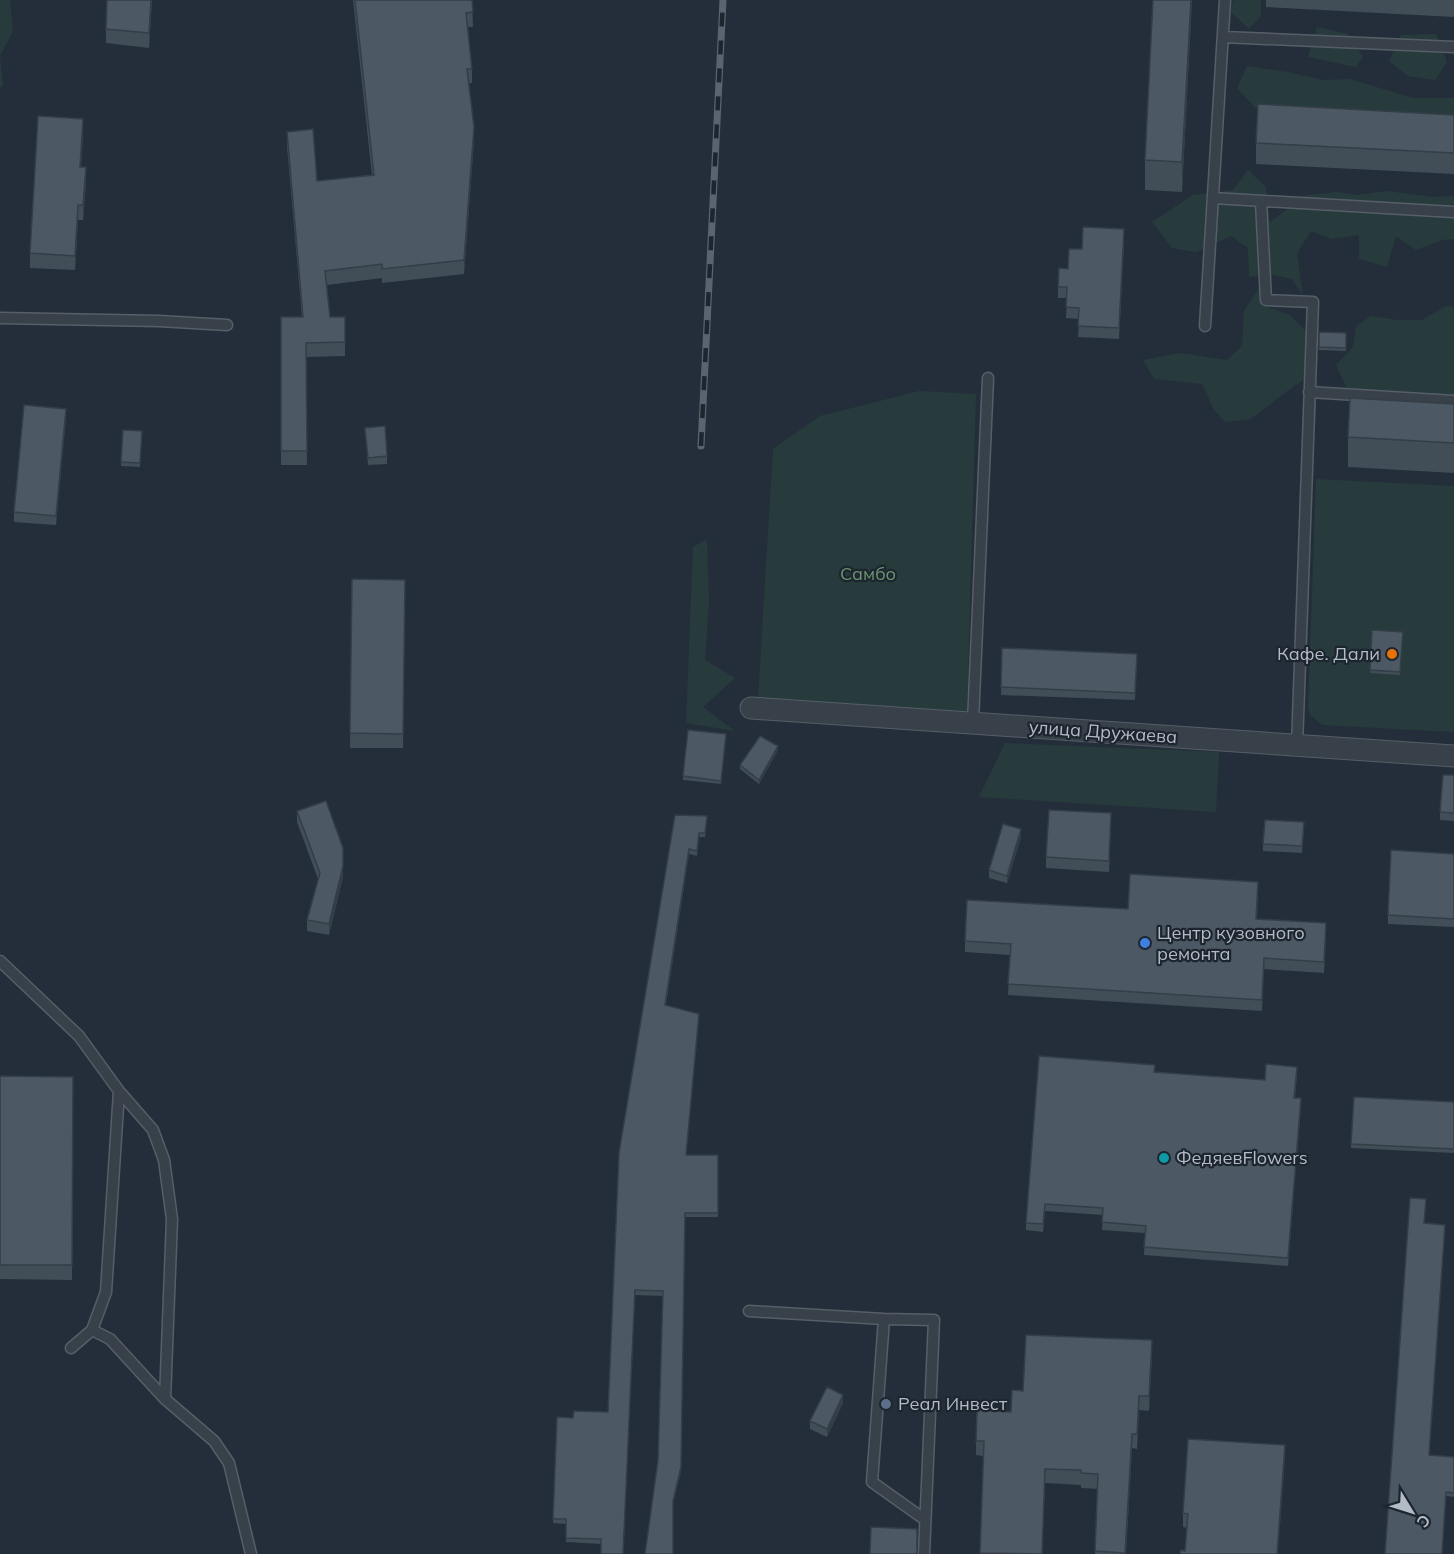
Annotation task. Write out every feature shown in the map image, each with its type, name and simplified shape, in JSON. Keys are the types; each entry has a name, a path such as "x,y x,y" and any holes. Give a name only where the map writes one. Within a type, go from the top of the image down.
{"street":[{"name":"улица Дружаева","path":"751,708 1454,756"}],"lane":[{"path":"1205,326 1225,0"},
{"path":"1223,37 1454,47"},
{"path":"1213,198 1454,212"},
{"path":"1261,202 1266,300 1313,302 1297,746"},
{"path":"0,318 159,321 227,325"},
{"path":"973,722 988,378"},
{"path":"1309,392 1454,401"},
{"path":"0,961 79,1036 119,1091 153,1130 164,1160 172,1219 165,1399"},
{"path":"71,1348 92,1330 106,1292 119,1091"},
{"path":"749,1311 934,1320 924,1554"},
{"path":"884,1319 872,1482 924,1518"},
{"path":"92,1330 110,1339 165,1399 214,1441 229,1463 251,1554"}],"green space":[{"path":"0,0 10,0 13,31 0,56"},
{"path":"1233,0 1261,0 1261,16 1249,29 1231,12"},
{"path":"1317,27 1347,34 1363,57 1356,67 1308,57"},
{"path":"1436,34 1447,62 1435,80 1408,76 1389,61 1401,35"},
{"path":"0,56 3,85 0,88"},
{"path":"1247,66 1323,80 1350,79 1413,98 1454,98 1454,123 1260,113 1237,88"},
{"path":"1248,170 1266,187 1270,222 1306,195 1337,192 1357,195 1388,191 1432,197 1454,196 1454,239 1442,240 1416,250 1396,236 1387,267 1359,259 1359,235 1331,239 1311,231 1297,253 1303,296 1292,279 1269,274 1249,277 1248,248 1231,236 1196,252 1172,248 1152,222 1193,195 1233,190"},
{"path":"1259,288 1268,307 1290,315 1306,331 1306,354 1313,375 1294,386 1251,419 1225,422 1214,410 1202,384 1154,379 1143,360 1180,353 1227,360 1242,346 1244,311"},
{"path":"1446,306 1454,307 1454,417 1354,403 1336,365 1353,347 1356,326 1371,316 1397,320 1422,320"},
{"name":"Самбо","path":"919,391 976,394 967,714 758,699 773,449 820,416"},
{"path":"1316,479 1454,486 1454,732 1322,725 1310,715 1308,708"},
{"path":"707,539 709,601 705,660 735,678 703,707 735,731 686,723 693,547"},
{"path":"1005,743 1219,752 1216,812 979,797"}],"building":[{"path":"107,0 151,0 149,33 106,29"},
{"path":"355,0 472,0 473,12 466,13 472,69 467,69 474,127 464,260 382,269 382,264 325,271 330,317 345,317 345,342 306,343 307,451 281,451 281,317 303,317 287,132 313,129 317,181 374,175"},
{"path":"1153,0 1191,0 1182,162 1145,160"},
{"path":"1258,104 1454,115 1454,153 1256,143"},
{"path":"38,116 83,119 80,167 86,167 83,205 78,205 75,256 30,253"},
{"path":"1083,227 1124,229 1119,328 1078,326 1079,308 1066,307 1067,287 1058,287 1059,268 1068,269 1069,249 1082,249"},
{"path":"1319,332 1346,333 1346,348 1319,347"},
{"path":"1350,398 1454,404 1454,443 1348,437"},
{"path":"24,405 66,409 56,516 14,512"},
{"path":"385,426 387,456 368,458 365,428"},
{"path":"123,430 142,431 140,463 121,462"},
{"path":"352,579 405,580 403,734 350,733"},
{"path":"1372,630 1403,632 1400,672 1370,670"},
{"path":"1002,648 1137,654 1135,693 1001,687"},
{"path":"688,730 726,734 721,781 683,776"},
{"path":"760,736 778,746 759,780 740,765"},
{"path":"1443,775 1454,775 1454,813 1440,812"},
{"path":"326,801 343,848 343,866 329,924 307,920 320,873 297,811"},
{"path":"1049,810 1111,813 1109,861 1046,857"},
{"path":"675,815 707,816 705,833 699,833 697,851 689,849 665,1005 699,1014 686,1155 718,1155 718,1213 685,1213 681,1467 673,1501 673,1554 645,1554 658,1460 663,1291 635,1290 623,1554 601,1554 601,1539 566,1538 566,1519 553,1519 557,1417 573,1418 574,1411 608,1412 619,1153"},
{"path":"1265,820 1304,822 1302,846 1263,844"},
{"path":"1003,824 1021,829 1007,876 989,870"},
{"path":"1391,850 1454,854 1454,919 1388,915"},
{"name":"Центр кузовного ремонта","path":"1130,874 1258,882 1256,919 1326,923 1324,962 1264,958 1262,1000 1008,984 1011,944 965,941 967,900 1128,909"},
{"name":"ФедяевFlowers","path":"1039,1056 1155,1065 1154,1072 1265,1080 1266,1064 1297,1067 1294,1098 1301,1098 1288,1258 1144,1247 1146,1226 1102,1222 1103,1208 1045,1204 1043,1224 1026,1223"},
{"path":"0,1076 73,1077 72,1265 0,1265"},
{"path":"1354,1097 1454,1102 1454,1149 1351,1144"},
{"path":"1410,1198 1426,1199 1424,1223 1445,1225 1429,1455 1454,1457 1454,1493 1446,1492 1442,1554 1385,1554"},
{"path":"1026,1335 1152,1340 1149,1396 1139,1396 1137,1434 1132,1434 1125,1553 1095,1551 1098,1474 1081,1473 1081,1470 1045,1469 1042,1554 980,1553 984,1441 976,1441 977,1410 1011,1412 1012,1390 1023,1391"},
{"path":"827,1387 843,1395 827,1429 810,1421"},
{"path":"1188,1439 1285,1445 1277,1554 1180,1554 1181,1550 1185,1551 1188,1514 1183,1513"},
{"path":"871,1527 917,1529 917,1554 870,1554"}],"railway":[{"path":"701,446 723,0"}],"place":[{"name":"Кафе. Дали","path":"1392,654"},
{"name":"Центр кузовного ремонта","path":"1145,943"},
{"name":"ФедяевFlowers","path":"1164,1158"},
{"name":"Реал Инвест","path":"886,1404"}]}
